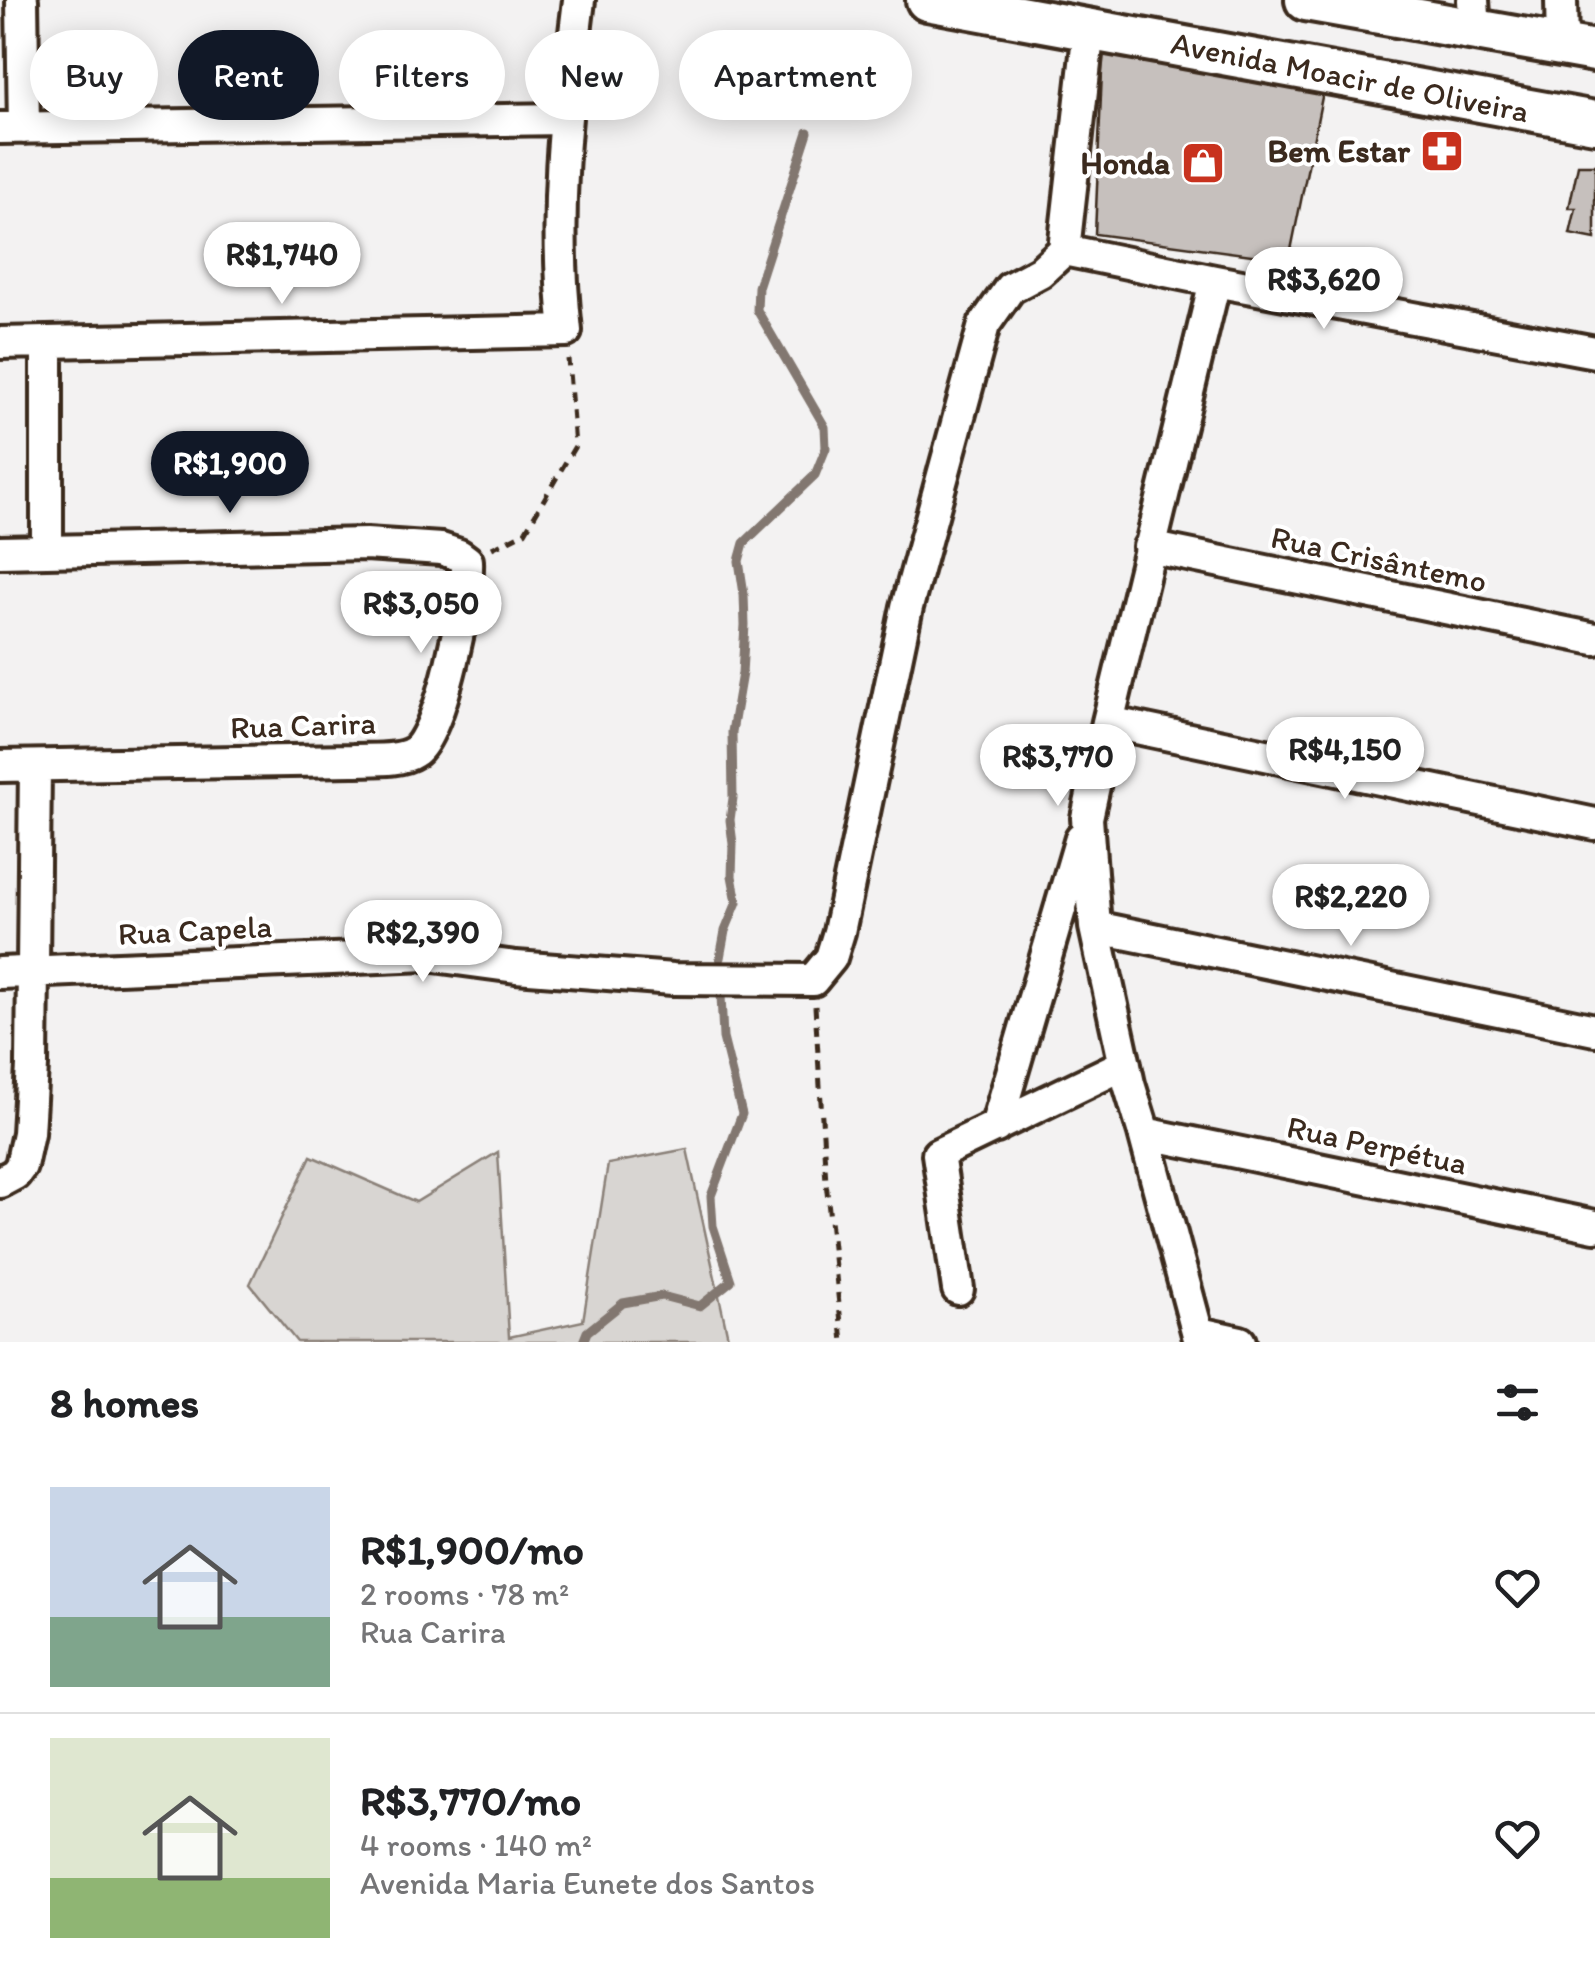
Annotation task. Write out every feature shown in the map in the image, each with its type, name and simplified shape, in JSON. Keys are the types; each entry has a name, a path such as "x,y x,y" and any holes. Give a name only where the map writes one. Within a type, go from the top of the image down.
{"main road":[{"name":"Avenida Moacir de Oliveira","path":"927,0 1595,122"},
{"path":"1306,0 1474,16 1579,48"}],"street":[{"path":"22,0 12,128 525,119"},
{"path":"575,30 579,0"},
{"path":"1561,0 1579,48"},
{"path":"813,980 832,958 839,932 907,607 984,325 1010,288 1040,272 1064,250 1089,28"},
{"path":"0,343 566,331 560,196 564,120"},
{"path":"1064,250 1595,352"},
{"path":"996,1127 1087,818 1215,281"},
{"path":"47,342 47,550"},
{"path":"0,552 386,544 441,548 466,561"},
{"name":"Rua Crisântemo","path":"1149,547 1595,640"},
{"name":"Rua Carira","path":"0,766 353,760 415,752 424,744 431,728 456,646 466,588 466,561"},
{"path":"1108,722 1595,824"},
{"path":"3,1181 21,1166 28,1133 36,766"},
{"path":"1087,818 1095,927 1125,1064 1199,1338 1240,1342"},
{"path":"1095,927 1595,1030"},
{"name":"Rua Capela","path":"0,973 427,955 516,967 673,979 813,980"},
{"path":"958,1289 938,1154 1125,1064"},
{"name":"Rua Perpétua","path":"1144,1133 1595,1226"}],"path":[{"path":"466,561 525,532 575,446 566,331"},
{"path":"813,980 826,1182 843,1342"}],"shaded area":[{"path":"687,1149 729,1342 297,1342 250,1284 311,1156 416,1202 498,1152 509,1337 583,1321 608,1164"}],"building":[{"name":"Honda","path":"1103,48 1323,92 1289,260 1095,234"},
{"path":"1578,165 1595,165 1595,239 1570,234 1576,208 1569,208"}],"waterway":[{"path":"720,958 725,931 737,902 730,820 732,732 745,625 739,561 744,543 815,475 826,448 825,427 757,310 758,287 808,132"},
{"path":"583,1342 587,1332 623,1303 662,1296 700,1306 731,1281 713,1226 711,1196 742,1114 723,1038 721,995"}],"place":[{"name":"Bem Estar","path":"1442,151"},
{"name":"Honda","path":"1203,163"}]}
